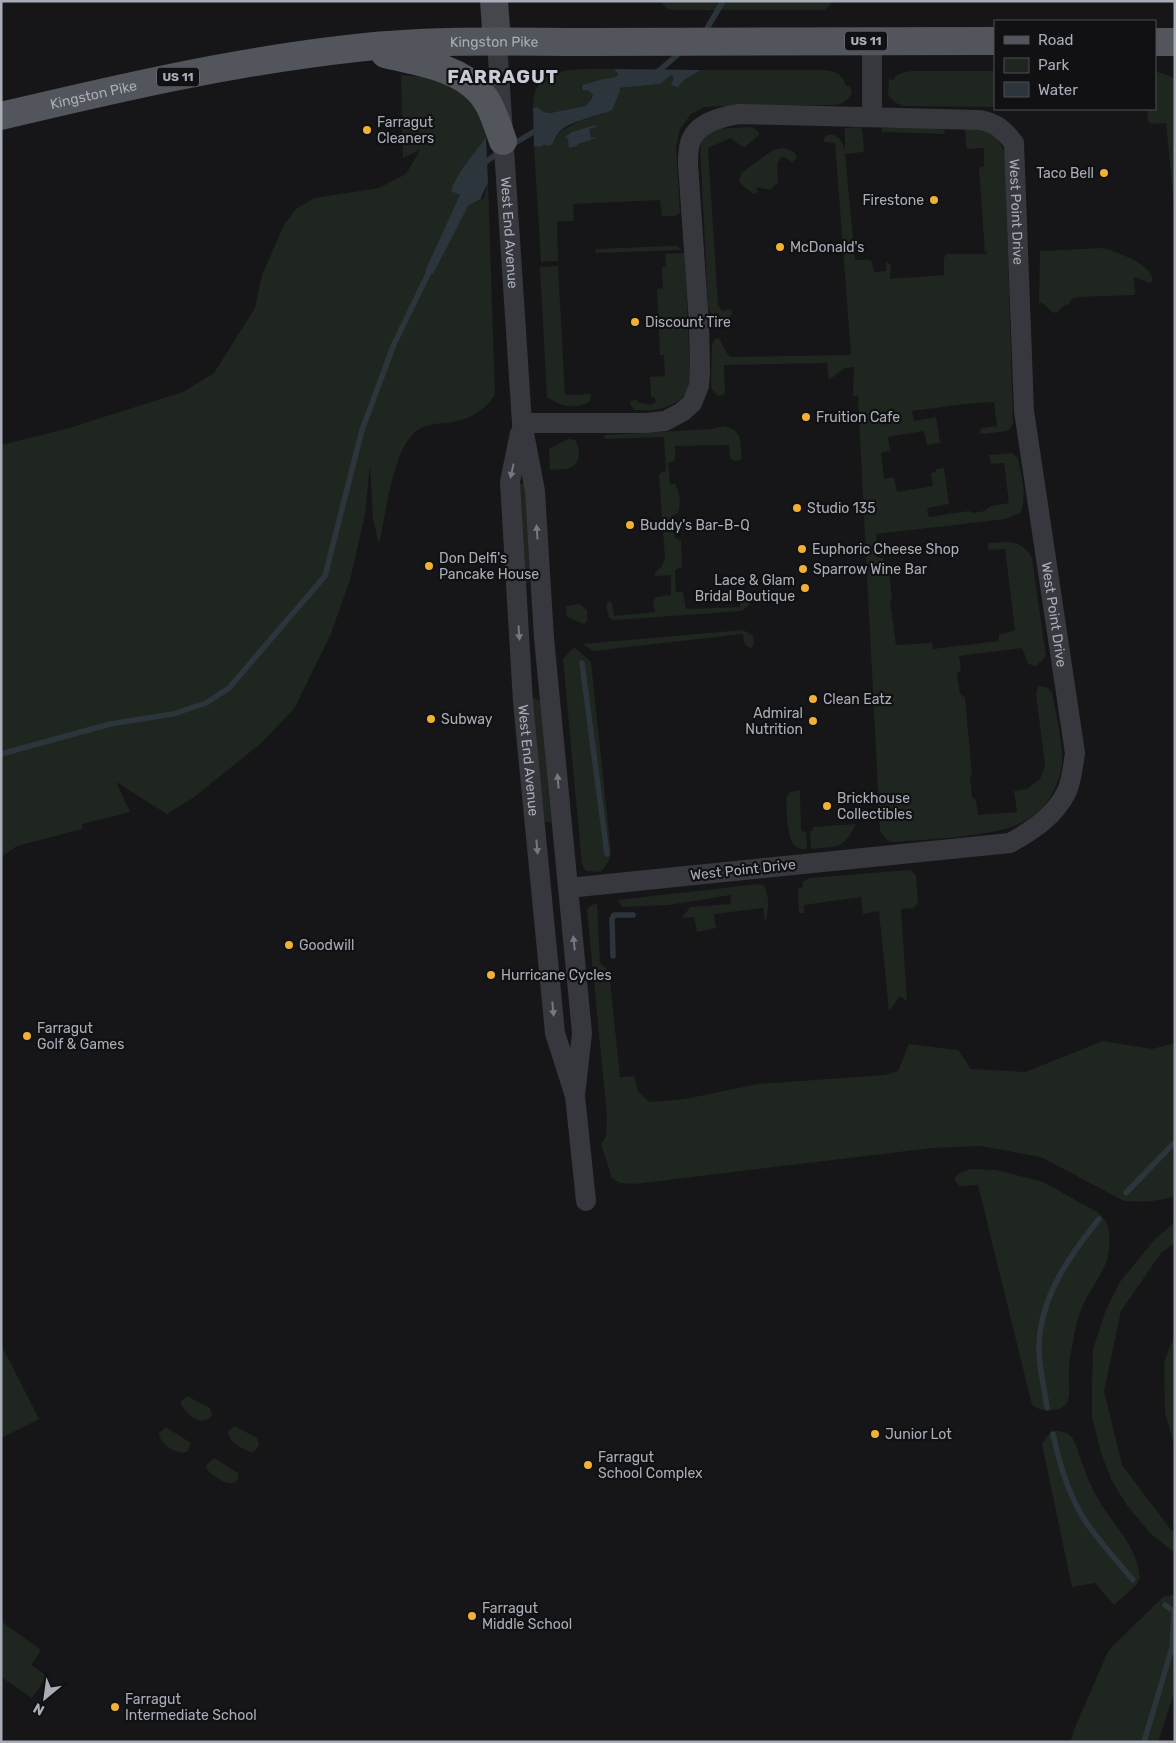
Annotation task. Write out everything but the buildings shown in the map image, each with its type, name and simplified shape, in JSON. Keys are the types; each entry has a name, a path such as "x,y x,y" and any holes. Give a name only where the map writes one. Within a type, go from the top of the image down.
{"main road":[{"name":"Kingston Pike","path":"1,116 94,94 243,63 398,44 640,41 994,41"},
{"path":"1156,42 1175,42"},
{"path":"356,48 432,66 465,79 481,92 502,135"}],"street":[{"path":"494,1 497,42"},
{"path":"872,41 872,116"},
{"name":"West End Avenue","path":"497,42 522,423 534,491 544,638 582,1034 575,1096"},
{"name":"West Point Drive","path":"522,423 646,423 665,421 682,412 692,403 699,386 700,371 699,324 688,164 689,145 693,135 706,124 723,117 739,114 980,120 992,122 1002,129 1014,143 1024,411 1075,753 1067,791 1049,817 1032,831 1010,843 568,888"},
{"name":"West End Avenue","path":"522,423 510,482 523,702 555,1033 575,1096 586,1201"}],"green space":[{"path":"660,1 834,1 825,10 672,10 666,8"},
{"path":"614,69 618,74 616,77 582,85 581,89 589,91 593,95 585,106 550,113 544,112 537,107 533,108 535,93 541,83 550,76 574,70"},
{"path":"701,70 827,70 840,75 846,86 850,86 852,93 841,104 835,105 705,107 691,114 680,129 676,148 680,213 675,216 662,216 660,200 573,204 574,221 557,222 558,261 541,262 534,146 541,147 545,143 552,145 561,131 580,121 603,114 619,88 659,84 671,75 674,78 684,80"},
{"path":"994,71 994,107 903,106 894,102 888,95 889,79 893,80 904,72"},
{"path":"1156,72 1163,73 1175,79 1175,214 1166,123 1151,124 1148,121 1147,110 1156,110"},
{"path":"401,75 441,78 468,93 483,117 486,137 466,164 479,187 483,201 488,183 495,395 484,408 469,417 458,421 428,425 412,435 399,457 387,502 379,544 373,518 370,465 365,515 350,580 330,636 294,709 260,744 193,798 167,814 116,782 130,812 82,824 82,829 17,846 1,857 1,445 66,429 183,392 214,373 255,308 262,275 284,225 296,209 314,198 379,188 406,174 420,150 403,158"},
{"path":"752,127 759,132 759,135 745,147 730,138 708,148 718,305 722,311 730,309 732,311 729,317 720,319 711,314 708,307 700,143 703,135 713,129"},
{"path":"859,127 862,129 863,152 845,154 855,260 870,260 874,272 886,271 886,263 888,262 891,266 890,279 944,275 944,258 947,254 986,254 989,249 985,253 979,168 984,166 984,148 968,149 966,147 965,130 973,128 992,133 998,139 1005,154 1013,423 1007,431 980,433 982,428 997,426 994,402 912,411 914,421 936,417 940,443 927,445 924,431 888,437 890,451 881,453 884,479 894,477 897,492 933,486 931,473 936,472 936,469 944,468 949,504 927,508 929,517 969,511 973,513 985,511 993,506 1009,503 1004,463 991,464 989,455 1012,453 1018,458 1024,493 1020,513 1006,519 876,534 877,557 883,558 885,569 889,569 892,600 890,601 896,645 932,643 933,649 999,641 999,635 1015,630 1005,549 990,550 988,545 990,543 1003,542 1014,543 1024,548 1032,558 1046,656 1036,666 1028,664 1022,648 959,656 961,670 957,673 960,694 965,697 972,775 970,776 972,797 976,800 978,815 1017,812 1014,791 1027,789 1040,779 1045,765 1036,694 1038,686 1046,687 1052,692 1060,737 1062,768 1054,790 1037,813 1013,826 986,833 892,842 887,840 880,831 858,396 853,396 854,367 845,368 829,380 827,363 724,365 724,395 717,396 711,387 712,344 715,339 719,338 728,355 732,357 851,355 835,143 824,142 824,138 827,135 836,136 845,149 845,128"},
{"path":"882,128 937,128 944,130 945,134 882,132"},
{"path":"784,148 794,152 797,158 792,162 782,156 777,164 778,182 770,190 756,187 758,192 753,194 741,184 739,180 741,173 773,150"},
{"path":"677,246 682,250 595,253 596,249"},
{"path":"1103,248 1140,264 1147,269 1153,281 1149,283 1134,277 1135,295 1076,297 1056,313 1039,302 1040,251"},
{"path":"684,253 690,373 688,389 672,405 657,409 634,410 630,403 631,401 638,399 637,402 651,405 656,402 654,397 651,397 650,377 665,376 664,355 660,355 657,289 663,288 662,267 666,267 665,254"},
{"path":"558,266 565,395 591,394 590,401 574,407 557,403 547,397 540,267"},
{"path":"723,426 734,430 739,437 742,458 740,460 734,461 730,458 729,445 675,446 675,460 668,463 670,484 675,484 679,498 678,513 672,516 675,538 681,540 682,567 675,570 676,592 683,592 686,609 740,607 741,591 747,590 751,593 750,604 742,611 615,620 609,618 606,605 609,601 612,603 614,616 655,612 653,602 656,597 671,595 671,575 655,576 665,558 659,476 660,473 666,471 664,437 605,439 604,437 606,435 712,429"},
{"path":"568,439 575,440 578,447 579,453 576,464 569,468 550,470 549,449"},
{"path":"521,483 526,486 532,579 528,583 524,582 518,487"},
{"path":"579,604 587,610 587,620 584,624 567,617 566,606"},
{"path":"743,630 753,636 754,643 752,648 747,647 743,634 593,651 583,644"},
{"path":"574,647 591,662 611,852 609,860 601,872 586,871 582,865 563,659"},
{"path":"535,698 541,701 551,823 546,822 544,819 532,699"},
{"path":"800,790 801,831 806,832 807,849 800,849 794,845 787,822 786,798 790,792"},
{"path":"856,824 843,843 833,847 811,849 810,831 813,831 813,827"},
{"path":"910,870 916,875 918,903 913,908 901,909 907,1001 900,996 889,1011 879,911 863,914 861,897 804,905 804,913 799,913 798,887 802,888 803,882 809,878"},
{"path":"758,884 763,885 768,898 765,922 763,908 714,914 716,928 697,932 694,917 682,918 690,907 730,904 731,895 668,905 622,907 618,900"},
{"path":"597,903 600,963 609,971 620,1077 634,1076 638,1091 649,1102 685,1099 758,1084 885,1075 898,1071 909,1044 958,1050 971,1069 1025,1072 1103,1041 1152,1049 1175,1043 1175,1196 1150,1201 1124,1201 1041,1157 980,1146 932,1148 635,1184 620,1183 612,1178 601,1144 606,1136 607,1116 587,910 590,906"},
{"path":"971,1169 996,1170 1043,1182 1097,1212 1105,1220 1109,1229 1108,1257 1086,1298 1080,1314 1070,1361 1068,1400 1060,1409 1045,1410 1032,1405 978,1185 960,1186 955,1181 955,1177 960,1173"},
{"path":"1175,1222 1175,1243 1161,1253 1121,1311 1104,1391 1122,1465 1171,1530 1175,1532 1175,1553 1150,1533 1126,1504 1112,1481 1101,1453 1092,1417 1092,1383 1093,1349 1106,1310 1120,1282 1155,1239"},
{"path":"1175,1334 1175,1447 1165,1413 1164,1362"},
{"path":"1,1344 39,1419 1,1438"},
{"path":"187,1396 210,1408 212,1414 209,1419 204,1421 193,1418 184,1410 181,1401"},
{"path":"235,1426 257,1438 259,1444 257,1449 252,1452 248,1451 233,1442 228,1435 228,1431"},
{"path":"166,1427 191,1443 188,1451 175,1451 162,1441 159,1433"},
{"path":"1056,1431 1066,1433 1073,1439 1093,1490 1103,1508 1129,1544 1138,1565 1140,1578 1136,1585 1114,1605 1095,1583 1072,1587 1042,1444 1048,1435"},
{"path":"214,1458 238,1473 238,1479 234,1483 227,1483 219,1479 206,1468 207,1464"},
{"path":"1175,1594 1175,1690 1158,1742 1070,1742 1111,1648 1163,1597"},
{"path":"1,1621 41,1650 31,1665 47,1676 32,1698 1,1677"}],"water":[{"path":"614,69 701,70 684,80 678,87 671,85 674,78 671,75 660,84 619,88 620,91 612,110 565,127 560,131 552,145 534,146 533,108 537,107 544,112 550,113 585,106 593,95 589,91 582,90 582,85 616,77 618,74"},
{"path":"595,125 596,127 589,129 591,138 596,138 569,148 568,139 565,137 572,132"},
{"path":"486,137 488,183 480,199 468,206 433,274 425,271 460,195 451,191 454,184"}],"waterway":[{"path":"705,32 723,1"},
{"path":"655,74 682,51"},
{"path":"512,145 538,129"},
{"path":"483,164 499,152"},
{"path":"1,754 110,724 173,714 206,703 229,688 325,576 362,430 394,344 432,266"},
{"path":"582,663 607,854"},
{"path":"613,956 612,919 614,915 633,915"},
{"path":"1126,1193 1175,1142"},
{"path":"1047,1408 1039,1353 1041,1328 1045,1311 1058,1278 1099,1219"},
{"path":"1053,1434 1066,1480 1080,1512 1097,1537 1133,1580"},
{"path":"1165,1605 1175,1612"},
{"path":"1144,1742 1172,1648 1174,1611"}],"place":[{"name":"Farragut Cleaners","path":"367,130"},
{"name":"Taco Bell","path":"1104,173"},
{"name":"Firestone","path":"934,200"},
{"name":"McDonald's","path":"780,247"},
{"name":"Discount Tire","path":"635,322"},
{"name":"Fruition Cafe","path":"806,417"},
{"name":"Studio 135","path":"797,508"},
{"name":"Buddy's Bar-B-Q","path":"630,525"},
{"name":"Euphoric Cheese Shop","path":"802,549"},
{"name":"Don Delfi's Pancake House","path":"429,566"},
{"name":"Sparrow Wine Bar","path":"803,569"},
{"name":"Lace & Glam Bridal Boutique","path":"805,588"},
{"name":"Clean Eatz","path":"813,699"},
{"name":"Subway","path":"431,719"},
{"name":"Admiral Nutrition","path":"813,721"},
{"name":"Brickhouse Collectibles","path":"827,806"},
{"name":"Goodwill","path":"289,945"},
{"name":"Hurricane Cycles","path":"491,975"},
{"name":"Farragut Golf & Games","path":"27,1036"},
{"name":"Junior Lot","path":"875,1434"},
{"name":"Farragut School Complex","path":"588,1465"},
{"name":"Farragut Middle School","path":"472,1616"},
{"name":"Farragut Intermediate School","path":"115,1707"}],"district":[{"name":"FARRAGUT","path":"503,76"}]}
